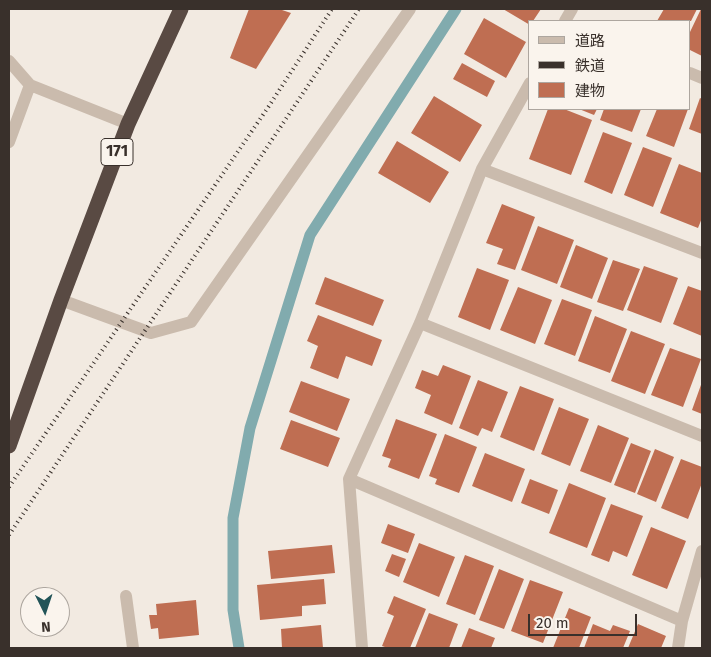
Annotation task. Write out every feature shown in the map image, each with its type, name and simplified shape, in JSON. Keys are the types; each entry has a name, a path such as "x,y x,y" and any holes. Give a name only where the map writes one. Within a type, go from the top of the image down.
{"highway":[{"name":"171","path":"9,446 61,300 128,124 181,9"}],"street":[{"path":"61,300 151,333 190,322 410,9"},
{"path":"9,61 30,85 128,124"},
{"path":"9,142 30,85"},
{"path":"362,648 349,479 420,323 482,169 528,88"},
{"path":"482,169 702,253"},
{"path":"420,323 702,436"},
{"path":"349,479 682,621"},
{"path":"678,648 682,621 699,574 702,551"},
{"path":"126,596 133,648"}],"building":[{"path":"249,9 279,9 291,13 256,69 230,58"},
{"path":"503,9 541,9 534,20 528,20 528,24"},
{"path":"664,9 697,9 691,21 658,20"},
{"path":"702,9 702,56 691,50 691,30"},
{"path":"484,18 526,42 506,78 464,54"},
{"path":"462,63 495,81 487,97 453,79"},
{"path":"434,96 482,125 460,162 411,133"},
{"path":"700,98 702,99 702,134 689,129"},
{"path":"548,110 567,110 592,120 571,175 529,159"},
{"path":"582,110 596,110 594,115"},
{"path":"604,110 641,110 632,132 600,120"},
{"path":"657,110 688,110 674,147 646,136"},
{"path":"603,132 632,143 612,194 584,182"},
{"path":"397,141 449,172 430,203 378,173"},
{"path":"643,147 672,158 653,207 624,195"},
{"path":"679,164 702,173 702,218 698,228 660,213"},
{"path":"502,204 535,217 515,270 497,264 503,249 486,243"},
{"path":"538,226 574,240 557,284 521,270"},
{"path":"576,245 608,258 592,299 560,287"},
{"path":"613,260 640,269 623,311 597,302"},
{"path":"644,266 678,278 661,323 627,310"},
{"path":"477,268 509,280 490,330 458,317"},
{"path":"325,277 384,300 373,326 315,304"},
{"path":"688,286 702,291 702,336 673,324"},
{"path":"518,287 552,300 535,344 500,330"},
{"path":"562,299 592,310 575,356 544,344"},
{"path":"318,315 382,340 372,366 346,356 338,379 310,368 318,346 307,341"},
{"path":"595,316 627,329 610,373 578,361"},
{"path":"631,331 665,344 645,394 611,381"},
{"path":"670,348 701,359 683,407 651,395"},
{"path":"443,365 471,376 452,425 424,413 431,395 415,388 422,370 438,376"},
{"path":"478,380 508,392 492,432 482,428 478,436 459,428"},
{"path":"301,381 350,399 337,431 289,412"},
{"path":"702,382 702,414 692,410"},
{"path":"520,386 554,399 534,451 500,437"},
{"path":"559,407 589,419 570,466 541,454"},
{"path":"396,419 437,434 419,479 388,467 391,459 382,456"},
{"path":"291,420 340,438 328,467 280,449"},
{"path":"598,425 629,438 611,483 580,471"},
{"path":"445,434 477,447 459,493 435,484 437,479 429,476"},
{"path":"631,443 651,451 635,493 614,485"},
{"path":"655,449 674,457 656,502 637,494"},
{"path":"485,453 525,469 512,502 472,486"},
{"path":"681,459 702,467 702,483 688,519 661,508"},
{"path":"530,479 558,490 549,514 521,503"},
{"path":"569,483 606,498 587,548 549,533"},
{"path":"611,504 643,516 627,557 613,551 609,562 591,555"},
{"path":"388,524 415,534 408,553 381,543"},
{"path":"651,527 686,541 667,589 632,575"},
{"path":"419,543 455,557 439,597 403,582"},
{"path":"332,545 335,573 271,579 268,551"},
{"path":"392,554 406,559 399,577 385,571"},
{"path":"465,555 494,566 475,615 446,604"},
{"path":"499,569 524,579 504,629 479,620"},
{"path":"324,579 326,604 302,606 302,616 260,620 257,585"},
{"path":"530,580 563,592 543,643 511,631"},
{"path":"394,596 426,609 410,648 388,648 382,646 394,616 387,613"},
{"path":"196,600 199,635 159,639 158,628 151,629 149,615 157,615 156,604"},
{"path":"569,608 591,617 579,648 553,648"},
{"path":"429,613 458,624 449,648 415,648"},
{"path":"593,624 610,631 613,625 630,631 623,648 584,648"},
{"path":"638,624 666,636 661,648 628,648"},
{"path":"321,625 323,648 282,648 281,629"},
{"path":"469,628 495,638 491,648 461,648"}],"waterway":[{"path":"239,648 233,610 233,518 250,428 310,235 456,9"}],"railway":[{"path":"9,487 269,106 332,9"},
{"path":"9,535 359,9"}]}
